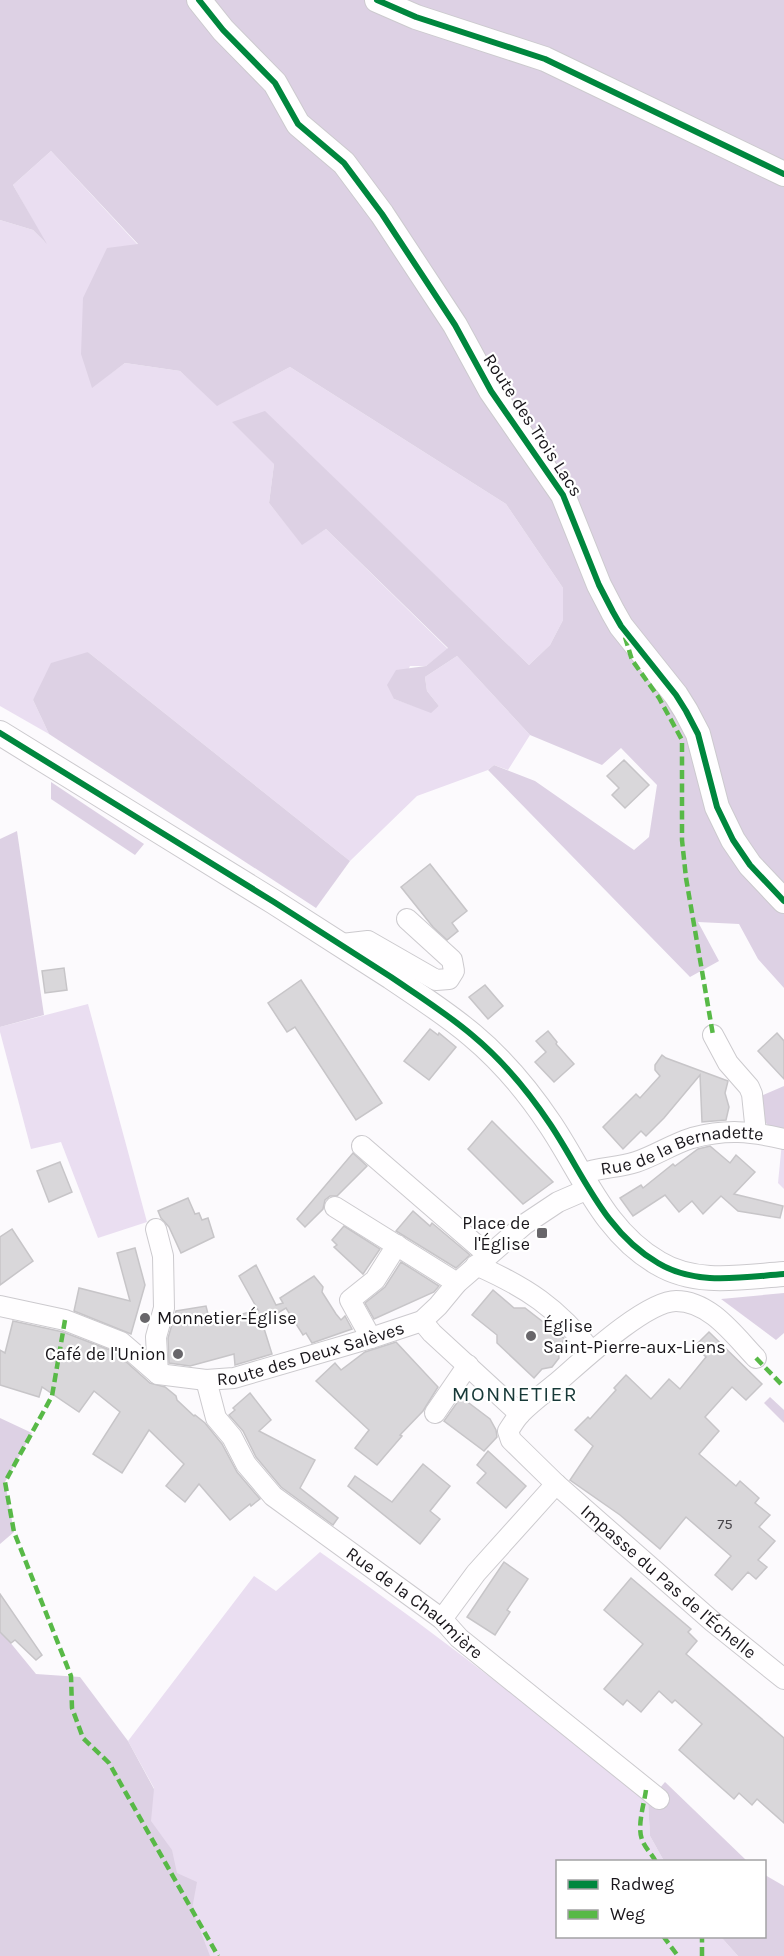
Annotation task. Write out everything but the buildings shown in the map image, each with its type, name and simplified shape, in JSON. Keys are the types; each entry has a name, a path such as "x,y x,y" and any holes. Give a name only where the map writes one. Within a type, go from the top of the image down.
{"street":[{"name":"Route des Trois Lacs","path":"199,0 274,82 298,124 344,163 382,214 455,325 491,391 563,495 599,585 617,619 686,711 698,734 717,807 733,840 750,865 784,901"},
{"path":"377,0 427,20 554,63 784,174"},
{"path":"0,733 342,944 443,1012 473,1036 504,1065 534,1100 604,1215 632,1243 658,1264 686,1274 723,1278 784,1274"},
{"path":"342,944 368,941 436,980 449,979 454,971 452,960 407,918"},
{"path":"712,1035 728,1063 749,1087 752,1094 756,1133"},
{"name":"Rue de la Bernadette","path":"585,1182 593,1170 635,1163 691,1138 732,1131 784,1139"},
{"path":"362,1146 482,1260 536,1296 574,1329 591,1351"},
{"name":"Route des Deux Salèves","path":"158,1374 206,1380 234,1377 422,1321 438,1306 457,1282 482,1260 525,1224 585,1182"},
{"path":"335,1206 457,1282"},
{"path":"156,1229 163,1256 164,1298 164,1308 156,1337 158,1374"},
{"path":"371,1338 350,1300 375,1280 397,1245"},
{"path":"422,1321 432,1333 520,1414 591,1351 663,1303 676,1301 703,1307 756,1358"},
{"path":"0,1306 65,1320 121,1342 158,1374"},
{"path":"435,1413 468,1365"},
{"name":"Rue de la Chaumière","path":"206,1380 216,1418 232,1437 246,1464 273,1496 442,1619 459,1638 659,1799"},
{"name":"Impasse du Pas de l'Échelle","path":"520,1414 508,1431 511,1440 556,1484 713,1622 784,1678"},
{"path":"442,1619 476,1573 556,1484"}],"shaded area":[{"path":"0,0 784,0 784,988 758,959 739,924 698,922 719,961 690,977 488,770 494,765 535,781 634,850 649,837 657,785 621,748 602,765 530,735 457,656 425,677 427,691 439,706 431,713 394,699 387,685 396,670 426,666 448,648 326,529 302,545 269,503 274,464 232,422 265,411 529,665 550,645 563,620 563,588 506,504 290,367 217,406 180,371 125,363 92,388 81,354 83,298 107,248 138,244 51,151 13,185 47,244 33,230 0,220"},
{"path":"51,151 138,245 92,387 125,363 180,371 218,405 290,367 506,504 563,588 563,620 550,645 529,665 265,412 274,464 269,503 302,544 326,529 448,649 426,666 410,666 394,699 431,712 439,706 427,691 425,677 457,656 530,735 508,770 494,765 488,770 417,796 350,861 88,652 33,700 49,734 0,706 0,220 33,230 45,242 13,185"},
{"path":"88,652 350,861 316,908 49,734 33,700 51,663"},
{"path":"51,782 144,844 135,855 51,799"},
{"path":"17,831 44,1015 0,1027 0,839"},
{"path":"88,1004 147,1222 98,1238 61,1142 31,1149 0,1032 0,1027"},
{"path":"784,1086 784,1143 765,1122 761,1096"},
{"path":"782,1142 784,1143 784,1189 778,1183"},
{"path":"784,1293 784,1333 776,1340 721,1299"},
{"path":"770,1397 784,1410 784,1423 764,1403"},
{"path":"0,1418 32,1433 5,1482 14,1532 0,1544"},
{"path":"320,1552 486,1674 648,1802 650,1836 663,1860 556,1860 556,1938 722,1938 738,1956 108,1956 154,1788 128,1741 254,1576 276,1591"},
{"path":"0,1630 36,1674 80,1677 128,1741 154,1789 151,1821 172,1850 177,1873 197,1882 192,1909 210,1956 0,1956"},
{"path":"665,1782 746,1860 663,1860 650,1836 648,1802"},
{"path":"766,1876 784,1886 784,1956 738,1956 722,1938 766,1938"}],"marked path":[{"path":"625,637 632,660 659,698 682,740 682,840 686,878 713,1035"},
{"path":"65,1320 52,1396 5,1482 14,1532 71,1676 72,1708 83,1738 109,1763 218,1956"},
{"path":"756,1358 784,1387"},
{"path":"646,1790 640,1830 644,1845 655,1860"},
{"path":"664,1938 678,1956"},
{"path":"702,1938 702,1956"}],"cycle path":[{"path":"199,0 223,30 275,83 298,124 344,163 382,214 455,325 491,391 563,495 599,585 621,626 686,711 698,734 717,807 733,840 750,865 784,901"},
{"path":"377,0 416,17 545,59 784,174"},
{"path":"0,733 274,902 391,977 462,1027 494,1055 524,1088 550,1124 596,1200 623,1235 639,1250 658,1263 688,1275 736,1278 784,1274"}],"place":[{"name":"Place de l'Église","path":"542,1233"},
{"name":"Monnetier-Église","path":"145,1318"},
{"name":"Église Saint-Pierre-aux-Liens","path":"531,1336"},
{"name":"Café de l'Union","path":"178,1354"}],"district":[{"name":"MONNETIER","path":"515,1394"}]}
